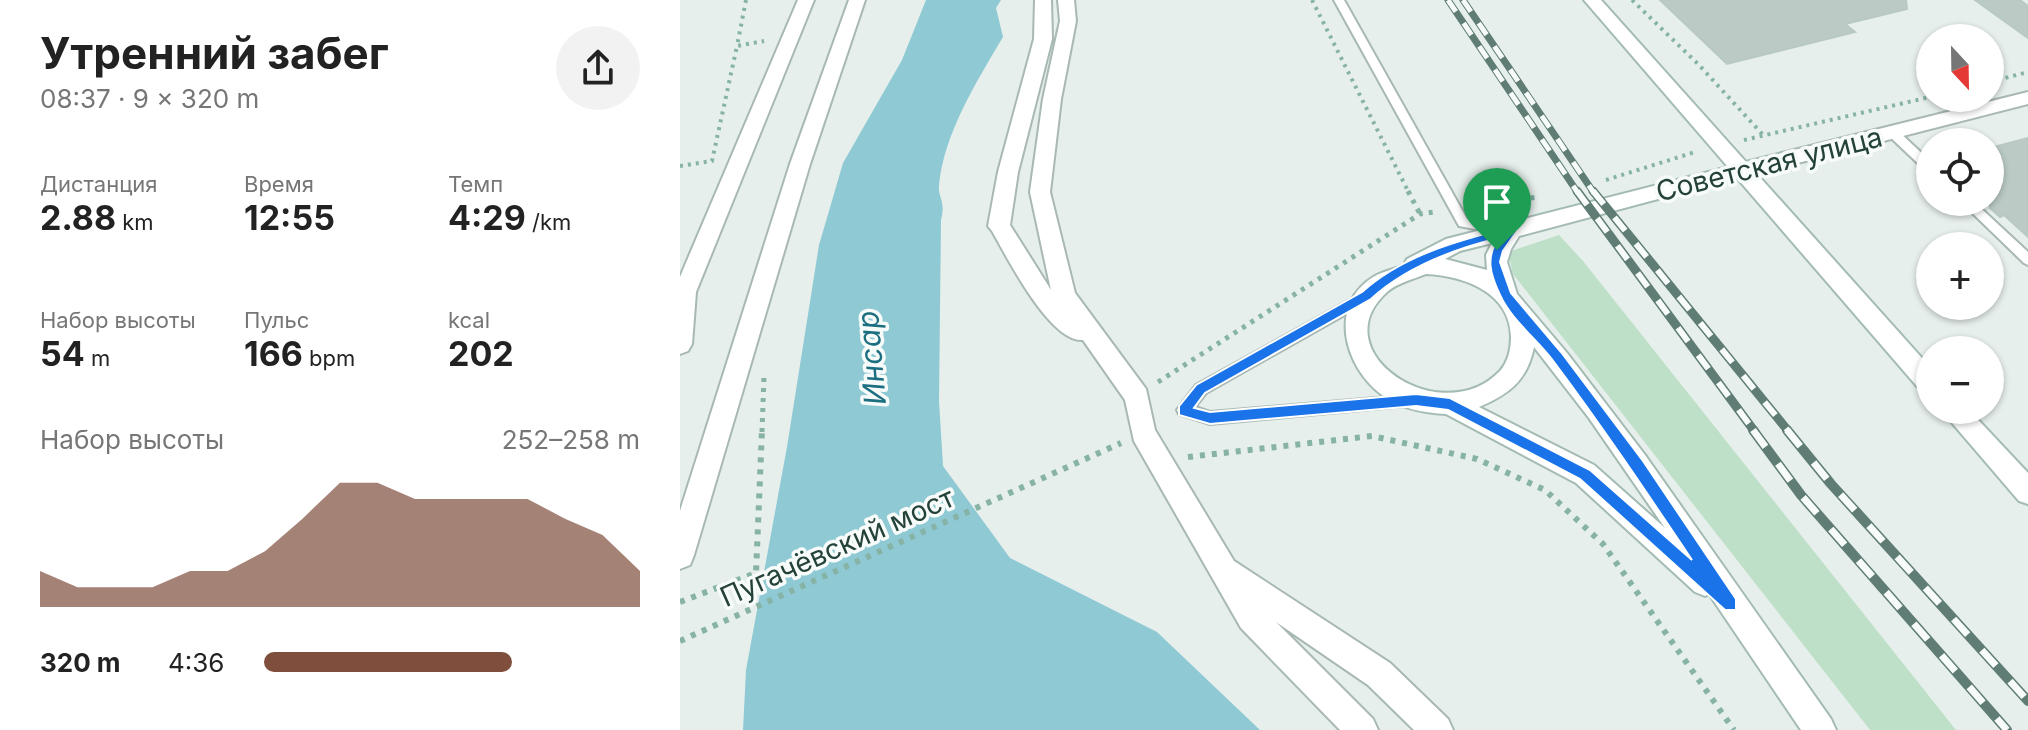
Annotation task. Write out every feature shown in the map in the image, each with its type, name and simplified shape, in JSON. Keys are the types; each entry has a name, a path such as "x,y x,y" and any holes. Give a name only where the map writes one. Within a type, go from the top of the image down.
{"street":[{"path":"680,344 685,292 806,0"},
{"path":"680,555 800,164 857,0"},
{"path":"1043,0 1043,39 1008,172 999,226 1051,308 1108,357"},
{"path":"1066,0 1068,21 1052,99 1040,192 1064,296 1137,397 1143,433 1251,618 1362,730"},
{"path":"1592,0 1916,368"},
{"name":"Советская улица","path":"1402,271 1454,245 2028,98"},
{"path":"1511,231 1497,250 1494,262 1511,302 1524,330 1523,351 1515,371 1499,388 1476,399 1450,404 1416,400 1391,389 1372,374 1359,355 1355,334 1357,314 1367,296 1382,281 1402,271 1425,266 1471,272 1491,283 1511,302 1557,356 1629,454 1820,730"},
{"path":"1450,404 1585,474 1731,605"},
{"path":"1966,424 2028,492"},
{"path":"1223,569 1379,674 1437,730"}],"lane":[{"path":"1339,0 1463,223 1511,231"},
{"path":"1893,133 1916,155"},
{"path":"1982,216 2028,260"},
{"path":"1367,296 1201,389 1184,410 1210,418 1416,400"}],"path":[{"path":"680,166 712,161 746,0"},
{"path":"1312,0 1420,214"},
{"path":"1632,0 1699,65 1764,136"},
{"path":"737,46 792,36"},
{"path":"2004,78 2028,72"},
{"path":"680,602 756,573 765,366"},
{"name":"Пугачёвский мост","path":"680,641 1143,433"},
{"path":"1159,460 1372,436 1477,459 1545,490 1603,544 1734,730"}],"green space":[{"path":"1559,235 1583,261 1956,730 1870,730 1513,274 1508,252"}],"water":[{"name":"Инсар","path":"926,0 1001,0 996,8 1003,37 955,127 947,146 939,185 943,208 939,401 943,466 1010,558 1157,632 1260,730 743,730 746,670 787,447 819,245 843,163 902,60"}],"building":[{"path":"1660,0 1906,0 1907,9 1845,24 1855,32 1727,64"},
{"path":"1975,0 2020,0 2028,6 2028,38"},
{"path":"2028,138 2028,237 2004,215 2004,144"}],"railway":[{"path":"1448,0 1578,193"},
{"path":"1463,0 1594,193"},
{"path":"1577,191 1755,432"},
{"path":"1593,191 1789,432"},
{"path":"1753,430 1801,495 2007,730"},
{"path":"1787,430 1831,484 2028,701"}],"route":[{"path":"1511,231 1497,250 1494,262 1506,295 1557,356 1638,466 1731,605 1585,474 1450,404 1416,400 1210,418 1184,410 1201,389 1367,296 1382,281 1454,245 1511,231"}]}
